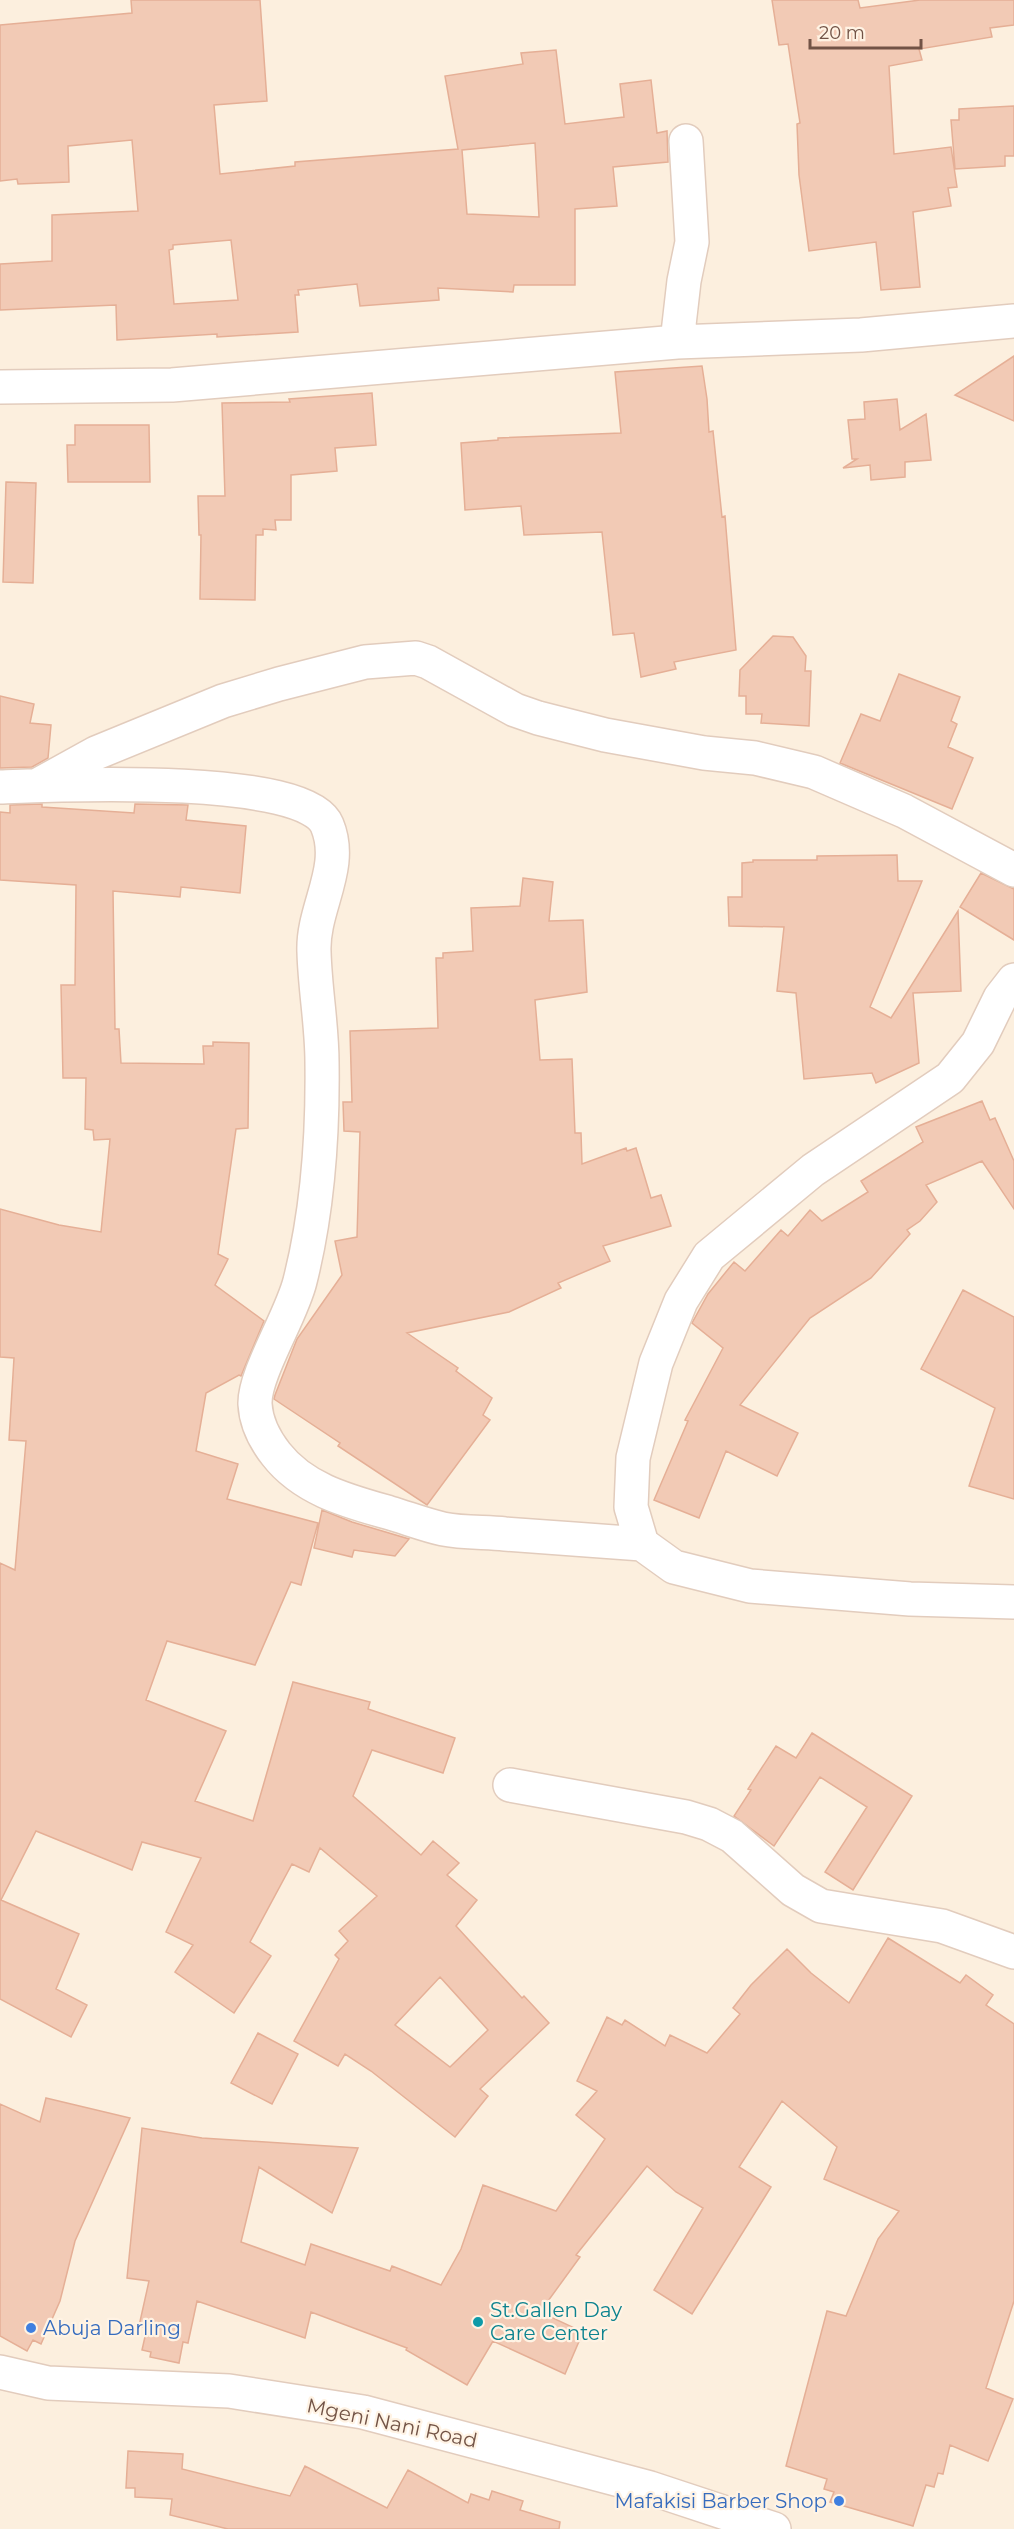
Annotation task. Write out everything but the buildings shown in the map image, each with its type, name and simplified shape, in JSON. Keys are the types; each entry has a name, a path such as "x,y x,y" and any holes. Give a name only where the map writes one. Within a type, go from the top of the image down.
{"street":[{"path":"677,342 684,281 692,242 686,141"},
{"path":"0,387 172,385 677,342 861,335 1014,321"},
{"path":"37,786 96,753 223,701 365,662 416,658 428,662 515,710 538,718 605,735 704,753 755,758 814,772 904,811 1014,870"},
{"path":"0,787 164,785 235,790 287,799 312,808 326,821 333,846 333,863 316,920 313,950 322,1060 320,1165 296,1298 261,1377 255,1402 261,1429 276,1454 296,1474 334,1496 444,1529 642,1544 674,1567 750,1586 910,1599 1014,1602"},
{"path":"642,1544 631,1506 633,1458 656,1363 681,1301 709,1256 813,1170 950,1078 978,1043 1000,998 1014,980"},
{"path":"510,1785 686,1817 709,1824 732,1836 793,1890 810,1901 839,1910 942,1926 1014,1952"},
{"name":"Mgeni Nani Road","path":"0,2372 48,2383 229,2391 363,2412 650,2488 774,2529"}],"place":[{"name":"St.Gallen Day Care Center","path":"478,2322"},
{"name":"Abuja Darling","path":"31,2328"},
{"name":"Mafakisi Barber Shop","path":"839,2501"}]}
